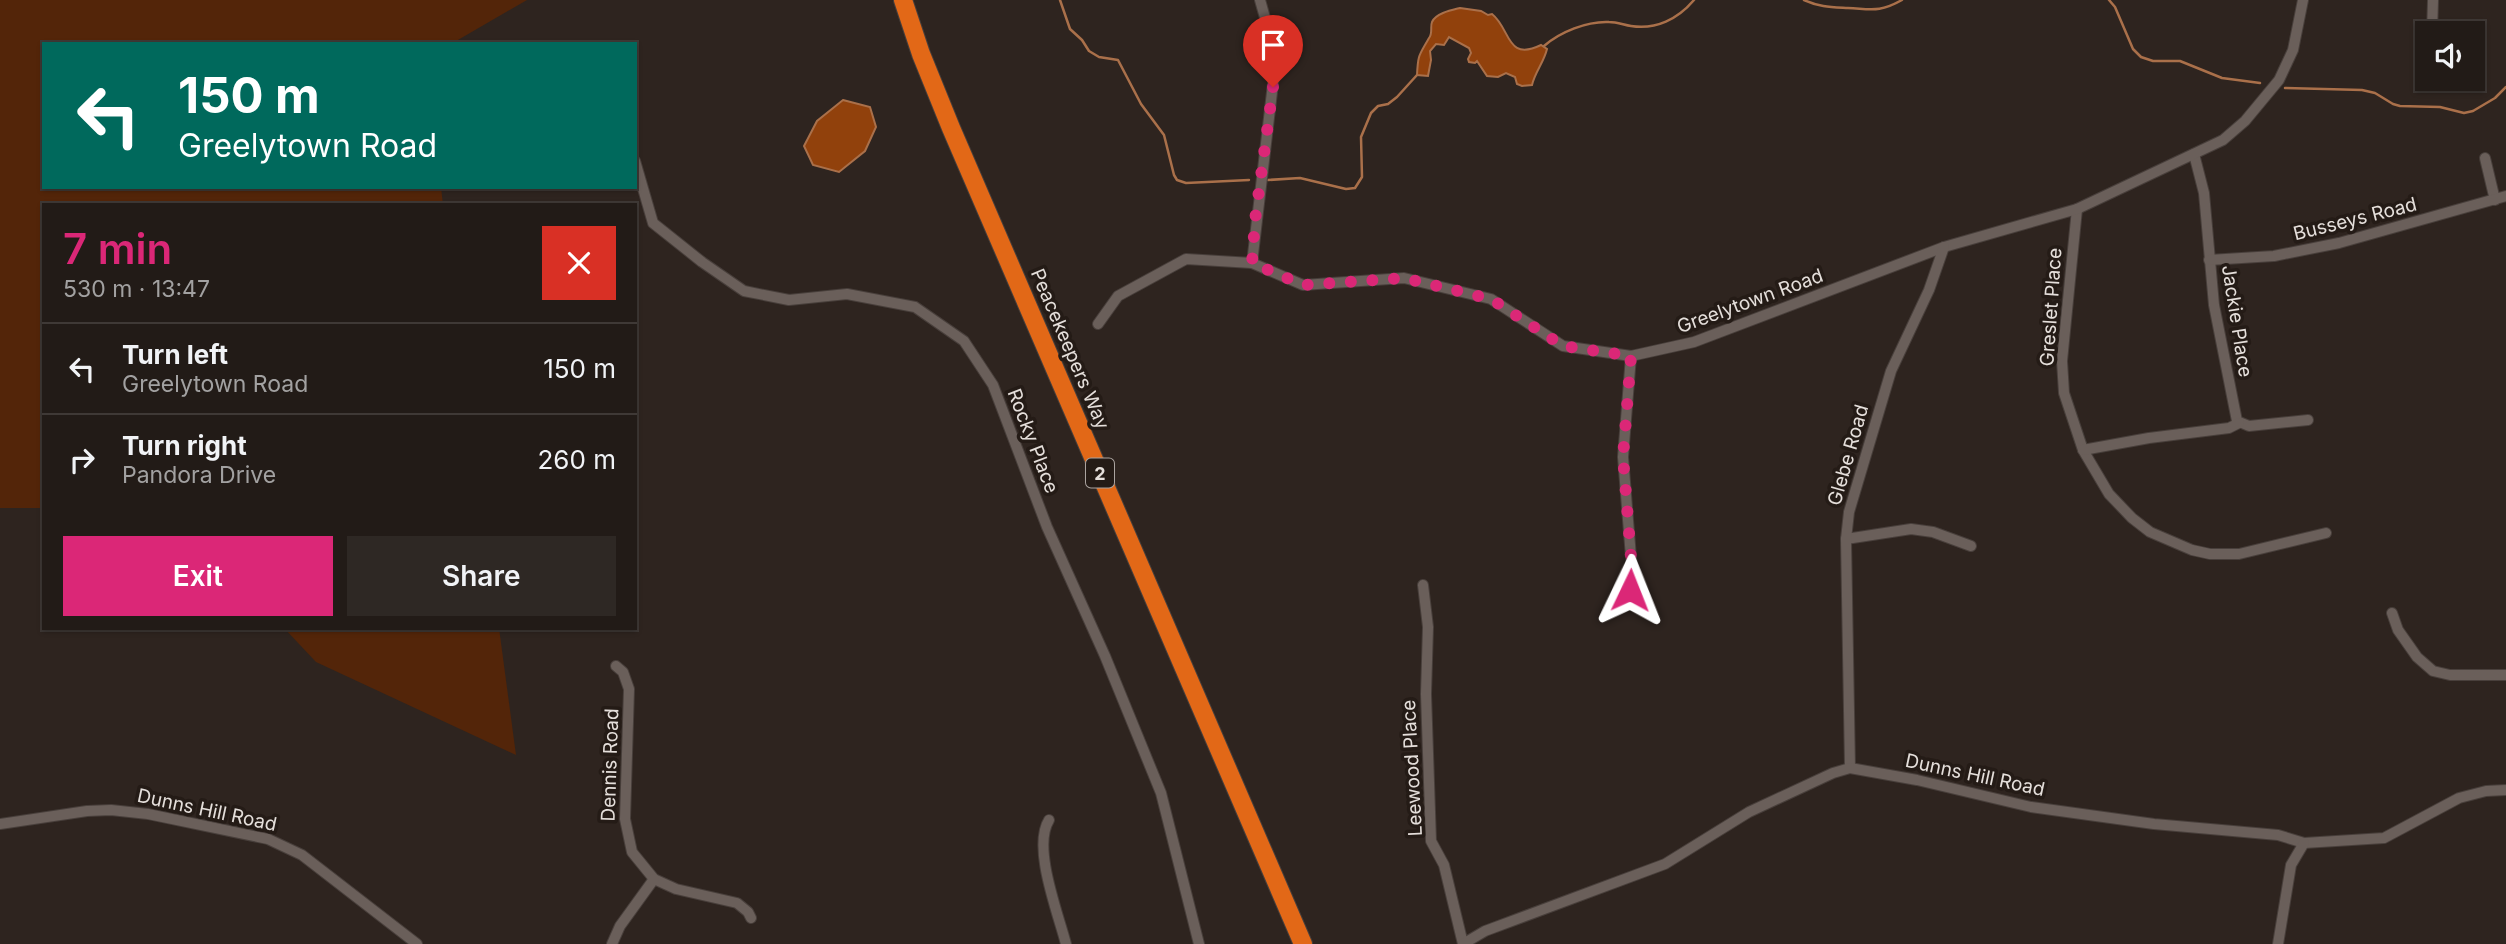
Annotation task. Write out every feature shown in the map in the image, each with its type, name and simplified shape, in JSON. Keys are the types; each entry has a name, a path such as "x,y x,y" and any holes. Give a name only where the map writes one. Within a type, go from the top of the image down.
{"highway":[{"name":"Peacekeepers Way","path":"903,0 921,54 951,128 1303,944"}],"street":[{"path":"1252,263 1274,75 1271,39 1260,0"},
{"name":"Greelytown Road","path":"1098,324 1118,296 1186,259 1252,263 1303,285 1404,278 1491,299 1563,346 1631,356 1694,342 1944,247 2077,209 2223,140 2245,121 2278,80 2293,50 2303,0"},
{"path":"2432,21 2433,0"},
{"name":"Jackie Place","path":"2194,154 2204,192 2214,305 2235,415 2239,423"},
{"path":"2485,158 2495,200"},
{"name":"Rocky Place","path":"637,168 653,223 744,291 789,300 847,295 915,307 964,341 993,385 1047,527 1105,656 1161,793 1199,944"},
{"name":"Busseys Road","path":"2209,260 2274,256 2326,246 2506,196"},
{"name":"Greslet Place","path":"2077,209 2062,360 2064,393 2083,450 2109,494 2132,519 2150,532 2192,550 2219,555 2239,554 2326,533"},
{"name":"Glebe Road","path":"1850,768 1846,539 1849,512 1891,370 1929,290 1944,247"},
{"path":"1624,602 1630,590 1632,570 1623,457 1631,356"},
{"path":"2083,450 2229,428 2239,423 2249,426 2308,420"},
{"path":"1846,539 1918,529 1971,546"},
{"name":"Leewood Place","path":"1423,585 1428,627 1426,694 1431,841 1444,865 1463,944"},
{"path":"2392,613 2398,629 2417,657 2433,671 2443,674 2506,675"},
{"name":"Dennis Road","path":"616,666 623,672 629,689 626,831 632,852 654,879 676,890 737,903 751,918"},
{"path":"1463,944 1485,930 1665,864 1749,812 1833,773 1850,768"},
{"name":"Dunns Hill Road","path":"1850,768 1917,780 2031,807 2154,824 2278,835 2304,843 2384,838 2459,799 2486,791 2506,790"},
{"name":"Dunns Hill Road","path":"0,824 111,810 148,814 268,839 302,855 417,944"},
{"path":"1049,820 1043,831 1042,851 1066,944"},
{"path":"2278,944 2291,865 2304,843"},
{"path":"612,944 620,926 654,879"}],"shaded area":[{"path":"0,0 527,0 454,42 42,42 42,189 441,189 443,203 42,203 42,508 0,508"},
{"path":"1460,8 1492,14 1515,47 1530,49 1541,45 1547,49 1532,85 1517,84 1515,77 1506,73 1498,77 1487,76 1477,61 1469,62 1469,48 1449,37 1444,45 1436,44 1430,51 1428,76 1417,75 1419,59 1430,36 1432,22 1441,14"},
{"path":"843,100 870,107 876,127 865,151 839,172 813,165 804,146 817,121"},
{"path":"286,630 499,630 516,755 316,662"}],"waterway":[{"path":"1060,0 1070,29 1089,51 1099,57 1118,60 1141,104 1164,135 1177,180 1186,183 1249,180"},
{"path":"1544,46 1566,32 1592,23 1612,22 1640,27 1658,25 1674,18 1694,0"},
{"path":"1804,0 1826,6 1869,9 1881,9 1902,0"},
{"path":"2109,0 2115,7 2133,49 2141,57 2153,61 2180,61 2222,78 2260,83"},
{"path":"1268,180 1300,178 1346,189 1355,188 1362,177 1361,137 1371,113 1378,106 1388,104 1397,97 1417,75"},
{"path":"2285,88 2362,90 2375,93 2400,106 2440,107 2464,113 2473,111 2495,98 2506,87"}],"route":[{"path":"1273,87 1255,220 1252,263 1303,285 1404,278 1491,299 1563,346 1631,356 1623,439 1632,570 1630,590"}]}
